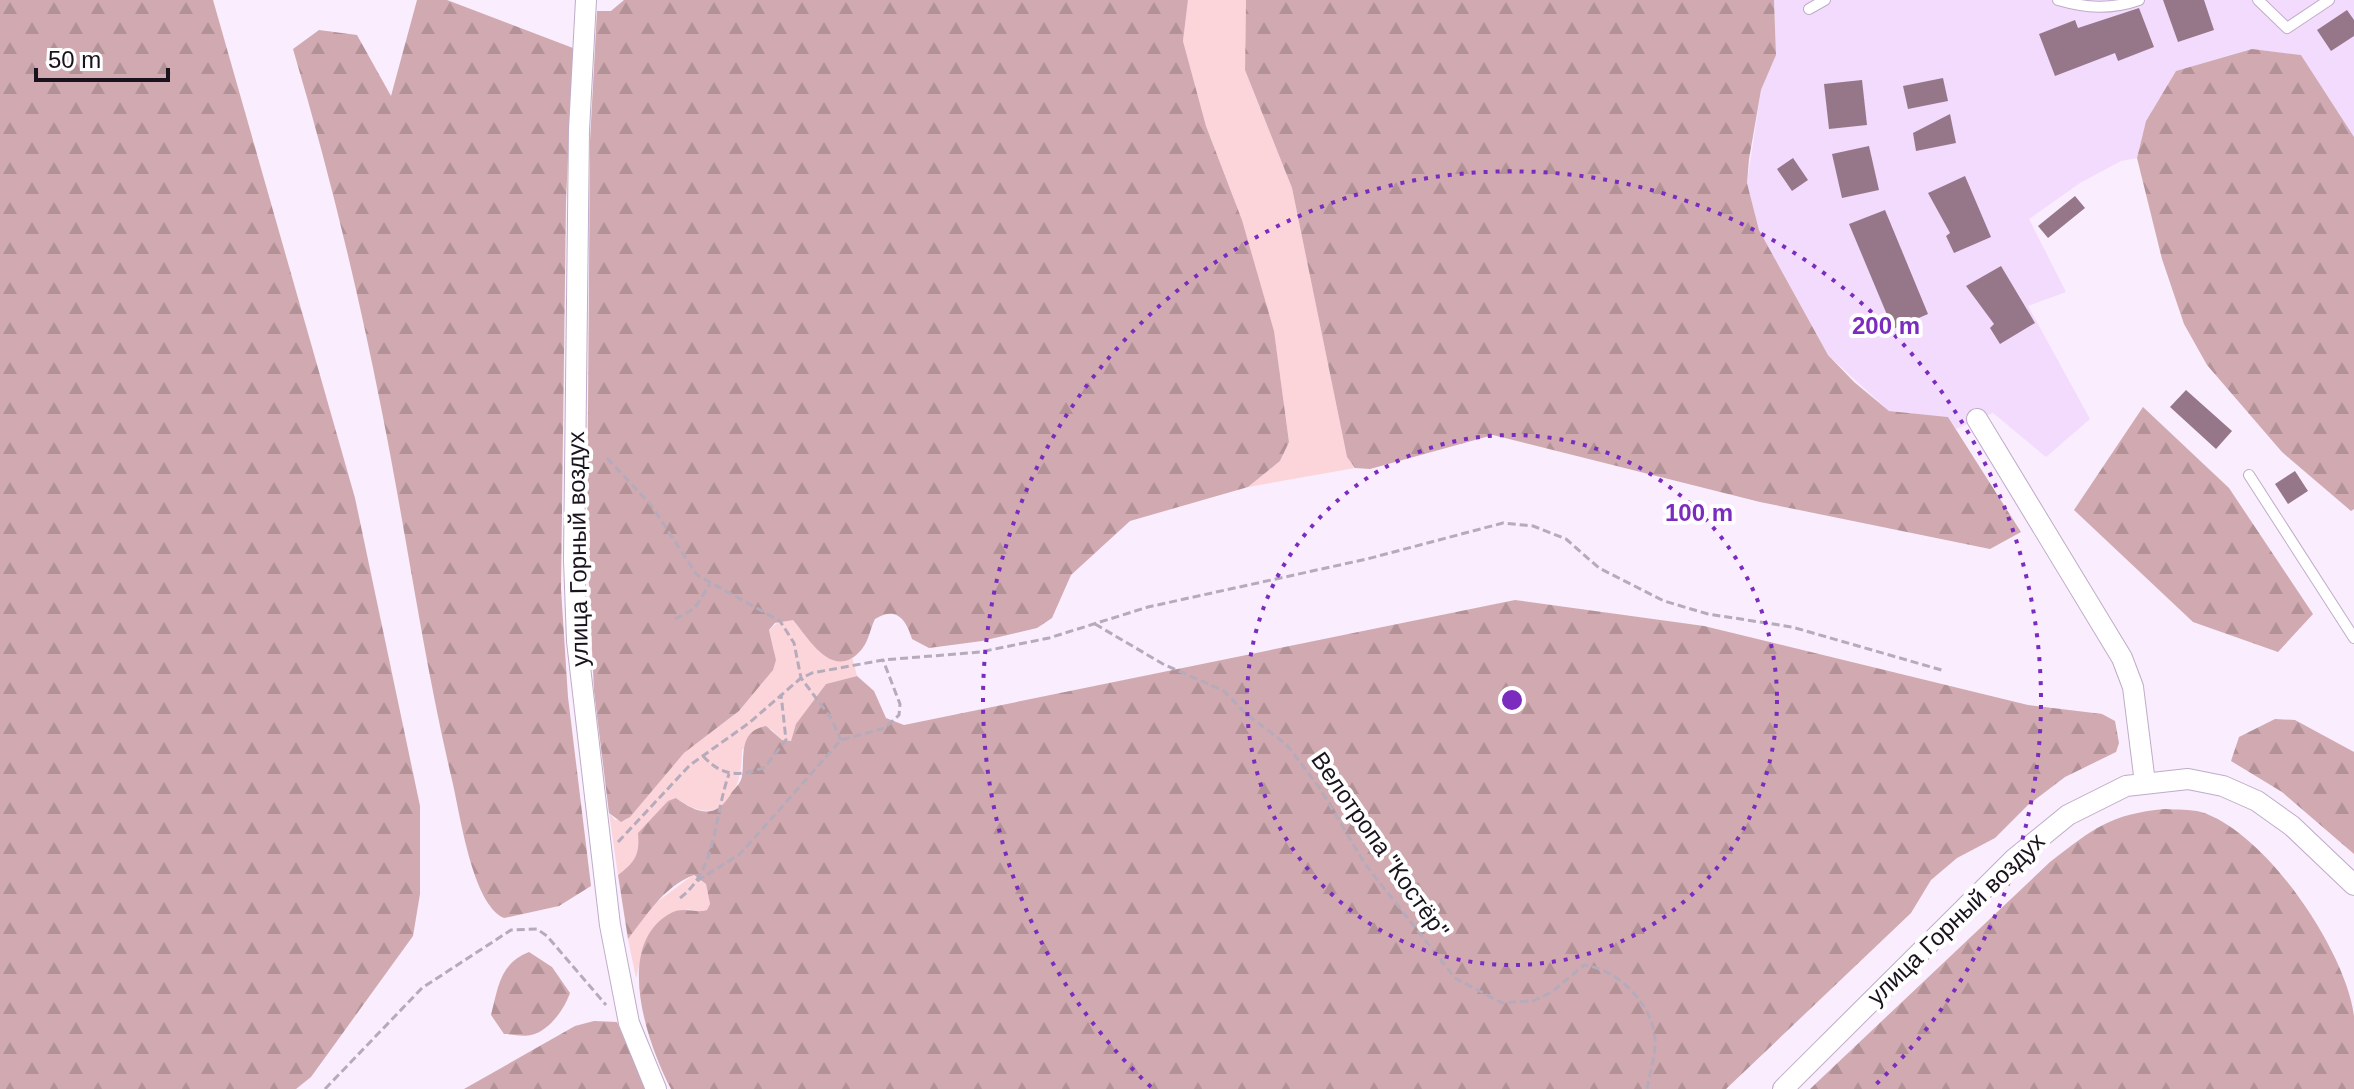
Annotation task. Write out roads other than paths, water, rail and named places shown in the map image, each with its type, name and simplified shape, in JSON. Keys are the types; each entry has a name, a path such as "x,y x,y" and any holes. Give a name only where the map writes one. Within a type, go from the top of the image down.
{"street":[{"name":"улица Горный воздух","path":"586,0 579,130 574,560 584,721 600,851 625,1005 637,1049 656,1089"},
{"path":"1977,419 2122,658 2133,687 2145,783"},
{"name":"улица Горный воздух","path":"1783,1089 2048,829 2090,801 2126,786 2188,779 2223,786 2257,801 2292,826 2354,885"}],"lane":[{"path":"1809,9 1825,0"},
{"path":"2058,0 2087,8 2121,6 2139,0"},
{"path":"2258,0 2287,28 2329,0"},
{"path":"2249,475 2354,638"}]}
